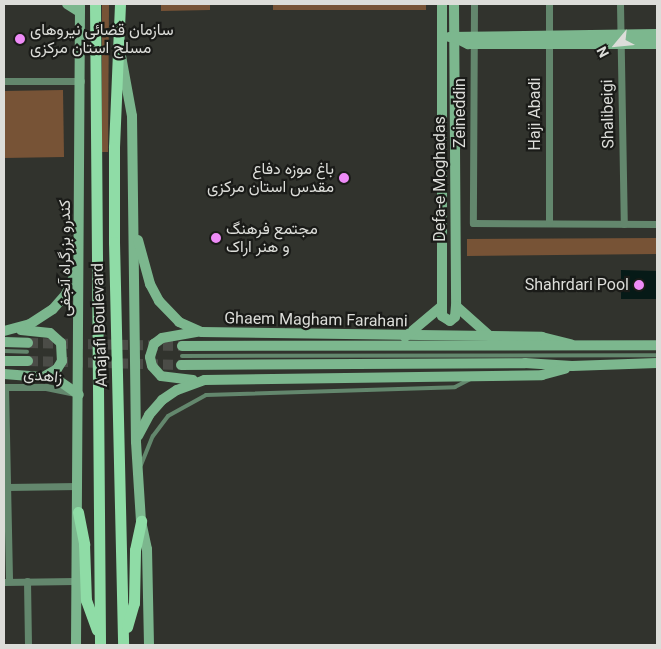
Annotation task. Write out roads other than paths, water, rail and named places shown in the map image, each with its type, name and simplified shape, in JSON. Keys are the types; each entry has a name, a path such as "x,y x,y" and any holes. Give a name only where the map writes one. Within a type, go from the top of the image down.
{"main road":[{"name":"Anajafi Boulevard","path":"94,4 100,642"},
{"name":"Anajafi Boulevard","path":"120,4 114,242 124,642"},
{"path":"78,512 84,544 86,600 100,642"},
{"path":"124,642 134,603 135,550 141,521"}],"street":[{"path":"67,4 80,8"},
{"name":"Defa-e Moghadas","path":"442,4 442,306"},
{"name":"Defa-e Moghadas","path":"454,4 456,306"},
{"name":"Zeineddin","path":"474,4 474,223 549,223"},
{"name":"Haji Abadi","path":"549,4 549,223"},
{"name":"Shalibeigi","path":"620,4 624,224"},
{"name":"کندرو بزرگراه آنجفی","path":"76,645 75,581 78,512 80,254 80,8"},
{"path":"442,36 474,39 549,40 621,39 657,34"},
{"path":"621,39 657,44"},
{"path":"118,41 132,116 136,442 141,521 148,549 149,645"},
{"path":"4,81 81,81"},
{"name":"Ghaem Magham Farahani","path":"134,219 146,274 159,301 179,322 201,332 405,337 542,337 570,344"},
{"path":"549,223 657,224"},
{"path":"8,330 38,320 60,302 71,285 80,254"},
{"path":"442,306 442,316 450,321 455,317 456,306"},
{"path":"405,337 442,306"},
{"path":"456,306 492,338"},
{"path":"8,330 46,332 61,343 62,362 57,369 45,376"},
{"path":"201,332 162,338 154,344 150,357 152,366 161,376 204,380 542,375 572,366"},
{"path":"4,342 28,352"},
{"name":"Ghaem Magham Farahani","path":"182,356 570,344 657,346"},
{"path":"4,361 28,352"},
{"path":"182,356 525,363 572,366 657,364"},
{"path":"4,374 45,376 61,381 79,395"},
{"path":"136,442 146,419 162,400 177,390 204,380"},
{"path":"4,386 7,487 6,582 75,581"},
{"name":"زاهدی","path":"4,386 46,387 79,395"},
{"path":"7,487 78,486"},
{"path":"27,581 28,645"}],"lane":[{"path":"4,351 28,352"},
{"path":"182,356 657,355"},
{"path":"138,472 148,445 161,425 177,409 206,395 455,387 476,376"}],"water":[{"name":"Shahrdari Pool","path":"621,270 657,271 657,299 621,299"}],"tunnel":[{"path":"28,343 182,346"},
{"path":"28,361 181,365"}],"place":[{"name":"سازمان قضائی نیروهای مسلح استان مرکزی","path":"20,39"},
{"name":"باغ موزه دفاع مقدس استان مرکزی","path":"344,178"},
{"name":"مجتمع فرهنگ و هنر اراک","path":"216,238"},
{"name":"Shahrdari Pool","path":"639,285"}]}
